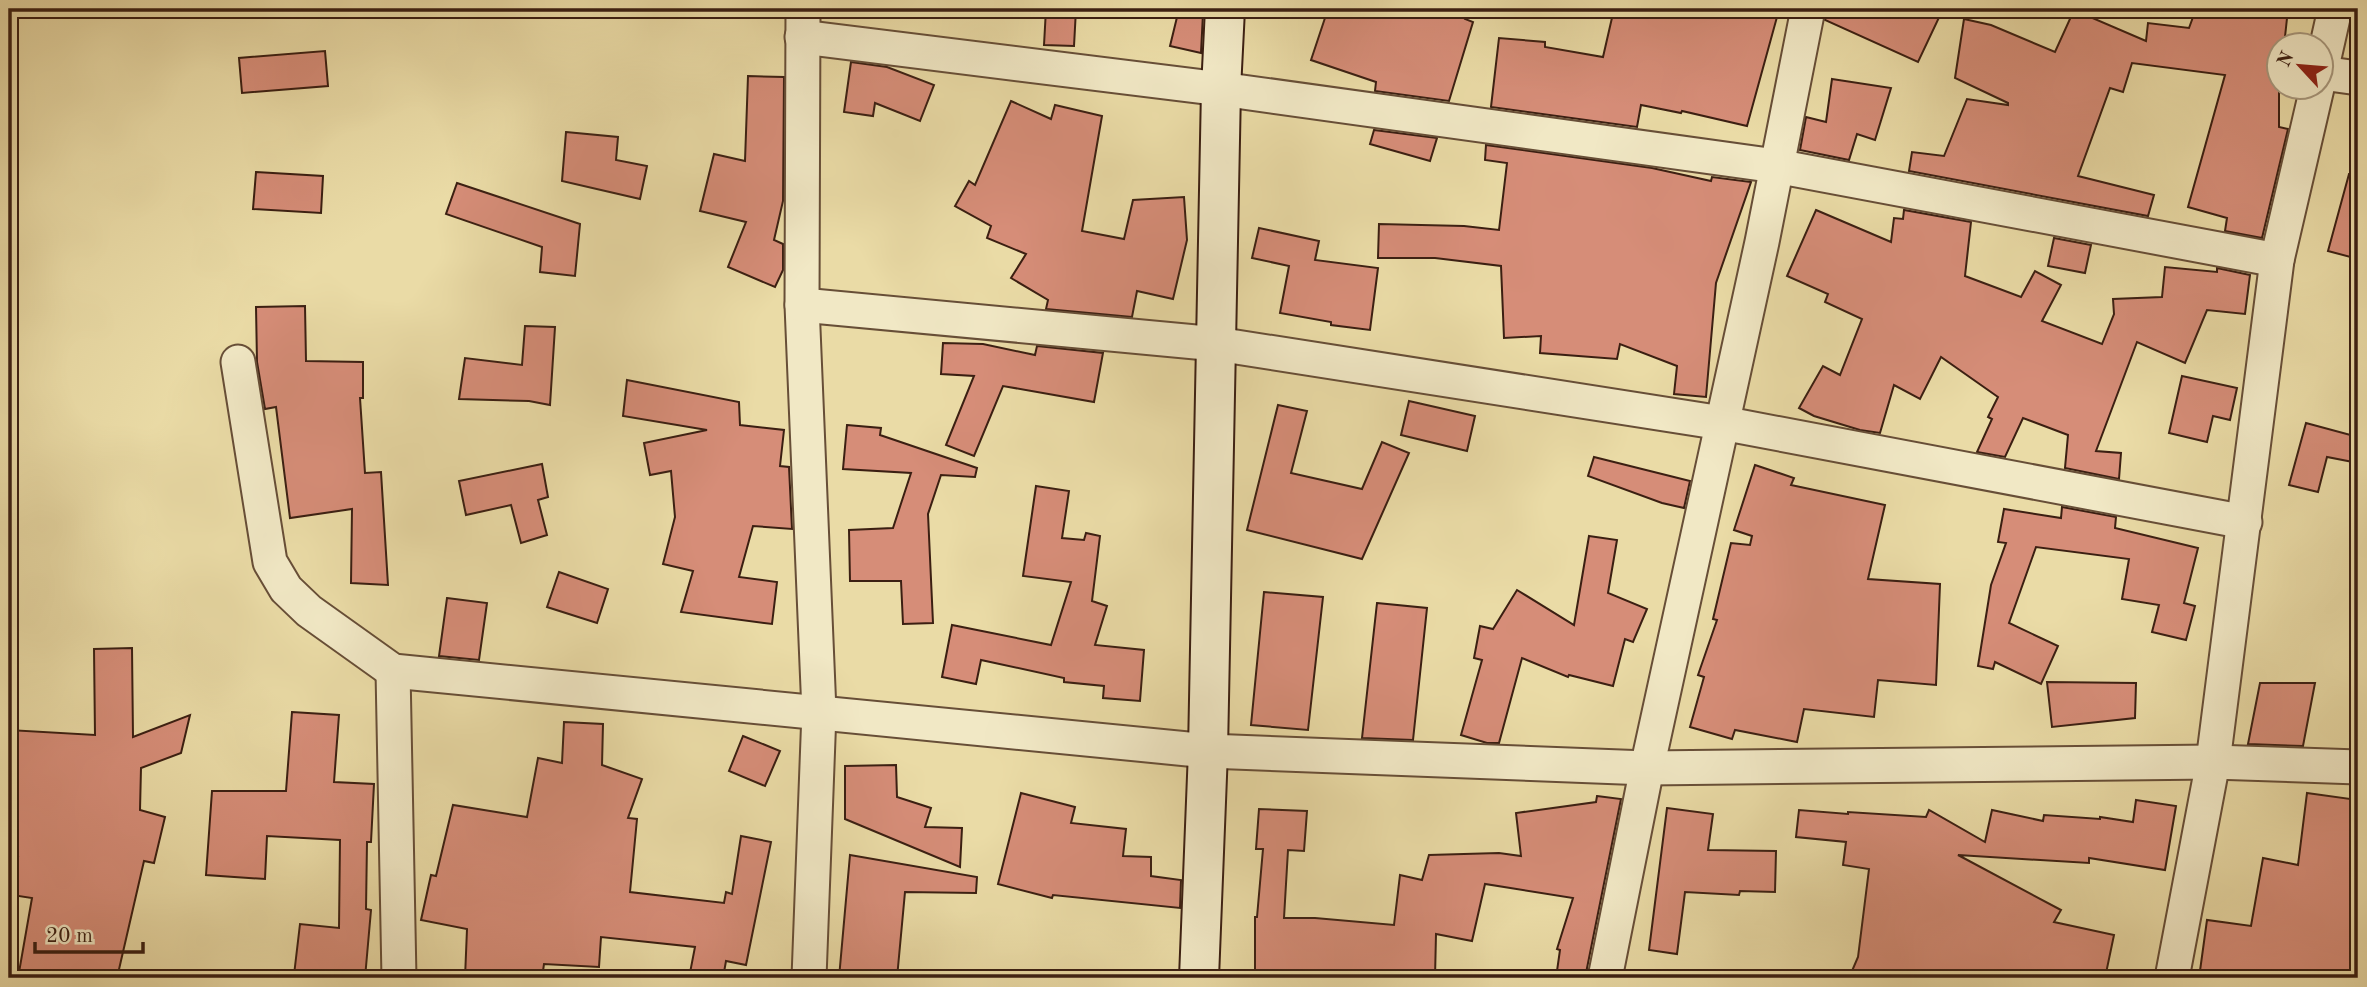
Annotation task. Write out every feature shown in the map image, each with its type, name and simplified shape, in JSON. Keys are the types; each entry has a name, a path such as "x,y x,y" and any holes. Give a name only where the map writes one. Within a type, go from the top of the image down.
{"street":[{"path":"1199,978 1208,751 1221,89 1225,9"},
{"path":"1605,978 1808,9"},
{"path":"2330,32 2335,9"},
{"path":"809,978 819,712 802,305 802,23 1221,89 1776,166 2277,260"},
{"path":"2336,75 2358,78"},
{"path":"2172,978 2213,762 2277,260 2314,102"},
{"path":"802,305 1217,344 1722,423 2245,522"},
{"path":"237,362 270,562 286,589 309,611 393,671 1208,751 1647,768 2213,762 2358,766"},
{"path":"393,671 399,978"}],"building":[{"path":"1046,9 1076,9 1074,46 1044,45"},
{"path":"1179,9 1203,13 1201,53 1170,46"},
{"path":"1328,9 1468,9 1465,19 1473,22 1449,101 1375,91 1376,82 1311,60"},
{"path":"1614,9 1748,9 1777,17 1747,126 1641,105 1637,127 1491,107 1499,38 1545,42 1545,47 1603,57"},
{"path":"1827,9 1943,9 1918,62 1825,20"},
{"path":"2196,9 2288,9 2286,32 2266,32 2266,102 2279,102 2279,127 2288,129 2262,238 2225,231 2227,218 2188,207 2225,75 2132,63 2123,92 2110,88 2078,176 2154,195 2148,216 1909,171 1912,152 1944,156 1967,99 2008,105 1955,78 1964,19 1991,25 2055,52 2074,10 2146,41 2148,23 2189,28"},
{"path":"325,51 328,86 242,93 239,58"},
{"path":"851,62 887,67 934,85 920,121 875,103 873,116 844,112"},
{"path":"748,76 784,77 783,201 774,240 783,244 783,270 775,287 728,267 746,222 700,211 714,154 745,161"},
{"path":"1832,79 1891,88 1875,140 1857,134 1849,160 1800,150 1806,117 1826,122"},
{"path":"1011,101 1051,119 1055,105 1102,116 1082,231 1124,239 1133,200 1184,197 1187,240 1173,299 1137,291 1132,317 1046,309 1048,300 1011,278 1026,254 987,238 991,226 955,206 969,181 975,185"},
{"path":"1374,130 1437,138 1430,161 1370,144"},
{"path":"566,132 618,137 616,160 647,166 640,199 562,181"},
{"path":"1486,145 1652,168 1711,181 1712,177 1751,182 1716,283 1706,397 1674,394 1677,366 1620,344 1617,359 1540,353 1541,336 1504,338 1501,266 1435,258 1378,258 1379,224 1464,226 1499,230 1507,163 1485,160"},
{"path":"256,172 323,176 321,213 253,209"},
{"path":"2349,174 2358,175 2358,259 2328,251"},
{"path":"457,183 580,224 575,276 540,272 542,247 446,214"},
{"path":"1816,210 1891,242 1894,218 1903,219 1904,210 1971,222 1965,276 2021,297 2035,271 2061,285 2042,321 2102,344 2114,314 2113,299 2162,297 2165,267 2217,272 2217,268 2250,275 2245,314 2207,310 2185,363 2137,342 2096,451 2121,453 2119,479 2065,468 2068,435 2023,418 2005,457 1977,452 1992,419 1988,417 1998,397 1941,357 1920,399 1894,385 1880,433 1860,430 1814,416 1799,408 1823,366 1840,375 1862,319 1825,302 1828,294 1787,276"},
{"path":"1259,228 1319,241 1315,260 1378,268 1370,330 1331,325 1331,322 1280,313 1289,266 1252,258"},
{"path":"2054,238 2091,245 2085,273 2048,266"},
{"path":"305,306 306,361 363,362 363,398 360,398 365,473 381,472 388,585 351,583 352,509 290,518 276,407 265,409 257,362 256,307"},
{"path":"525,326 555,327 550,405 529,401 459,399 465,358 522,365"},
{"path":"943,343 983,344 1035,355 1037,346 1103,353 1094,402 1003,386 974,456 946,445 974,376 941,374"},
{"path":"2182,376 2237,388 2230,420 2213,416 2207,442 2169,433"},
{"path":"627,380 739,402 740,425 784,430 780,466 789,467 792,529 753,526 739,577 777,582 772,624 681,612 693,571 663,564 675,517 671,471 650,475 644,443 707,430 623,416"},
{"path":"1409,401 1475,416 1467,451 1401,435"},
{"path":"1278,405 1307,411 1291,473 1362,489 1382,442 1409,453 1362,559 1247,530"},
{"path":"2306,423 2358,437 2358,463 2327,457 2318,492 2289,485"},
{"path":"847,425 881,428 880,435 977,468 975,477 941,475 928,514 933,623 903,624 901,581 850,581 849,530 893,528 911,473 843,469"},
{"path":"1594,457 1690,481 1684,508 1662,503 1588,476"},
{"path":"542,464 548,497 538,500 547,535 521,543 511,505 466,515 459,481"},
{"path":"1755,465 1794,478 1791,485 1885,505 1868,579 1940,584 1936,685 1878,680 1874,717 1804,709 1797,742 1735,730 1732,739 1690,727 1704,677 1698,675 1717,620 1713,619 1731,543 1750,545 1752,536 1734,530"},
{"path":"1036,486 1069,491 1062,538 1084,540 1086,533 1100,536 1092,601 1107,606 1095,645 1144,650 1140,701 1103,698 1104,686 1064,682 1064,678 981,660 976,684 942,677 952,625 1051,645 1071,582 1023,576"},
{"path":"2062,507 2116,517 2115,528 2198,548 2184,603 2195,606 2186,640 2152,632 2159,605 2122,599 2129,559 2036,547 2009,623 2058,646 2041,684 1995,662 1993,669 1978,666 1991,585 2006,543 1998,542 2004,509 2061,518"},
{"path":"1589,536 1617,540 1608,593 1647,609 1633,642 1625,639 1613,686 1569,675 1568,677 1522,658 1499,743 1487,743 1461,735 1482,660 1474,658 1480,626 1493,629 1517,590 1574,625"},
{"path":"559,572 608,589 597,623 547,607"},
{"path":"1264,592 1323,597 1308,730 1251,725"},
{"path":"447,598 487,603 479,660 439,656"},
{"path":"1377,603 1427,608 1413,740 1362,738"},
{"path":"132,648 133,737 190,715 181,753 141,768 140,810 165,817 154,863 144,861 117,978 18,978 32,898 12,895 18,857 9,857 9,730 95,735 94,649"},
{"path":"2047,682 2136,683 2135,718 2052,727"},
{"path":"2260,683 2315,683 2303,746 2248,744"},
{"path":"292,712 339,715 334,782 374,784 371,842 367,842 366,909 371,910 365,978 294,975 300,924 339,928 340,840 267,836 265,879 206,875 212,791 286,791"},
{"path":"564,722 603,724 602,765 642,779 628,818 637,819 630,892 724,903 726,892 732,894 741,836 771,842 746,965 726,961 723,978 689,978 695,947 601,937 599,967 544,964 542,978 465,978 467,929 421,920 431,875 436,876 453,805 527,817 538,758 562,763"},
{"path":"743,736 780,751 765,786 729,771"},
{"path":"896,765 897,797 931,808 925,827 962,828 960,867 845,819 845,766"},
{"path":"1021,793 1075,807 1071,823 1126,829 1123,856 1151,857 1151,876 1181,880 1180,908 1053,895 1052,898 998,884"},
{"path":"2307,793 2358,800 2358,974 2341,972 2340,978 2199,978 2207,920 2251,926 2263,858 2298,865"},
{"path":"1597,796 1621,799 1585,978 1556,978 1560,950 1557,949 1573,898 1485,884 1472,941 1436,934 1435,978 1255,978 1255,917 1263,849 1256,849 1259,809 1307,811 1304,851 1288,850 1284,918 1394,925 1400,875 1422,880 1429,855 1499,853 1521,856 1516,813 1596,802"},
{"path":"2136,800 2176,806 2165,870 2089,858 2089,863 1958,855 2061,910 2054,922 2114,935 2105,978 1849,978 1858,957 1869,869 1843,865 1846,842 1796,837 1799,810 1926,817 1929,810 1985,842 1992,810 2043,821 2044,815 2100,817 2133,822"},
{"path":"1667,808 1713,814 1708,850 1776,851 1775,892 1740,891 1739,895 1685,892 1677,954 1649,950"},
{"path":"850,855 977,877 976,893 905,892 897,978 839,978"}]}
